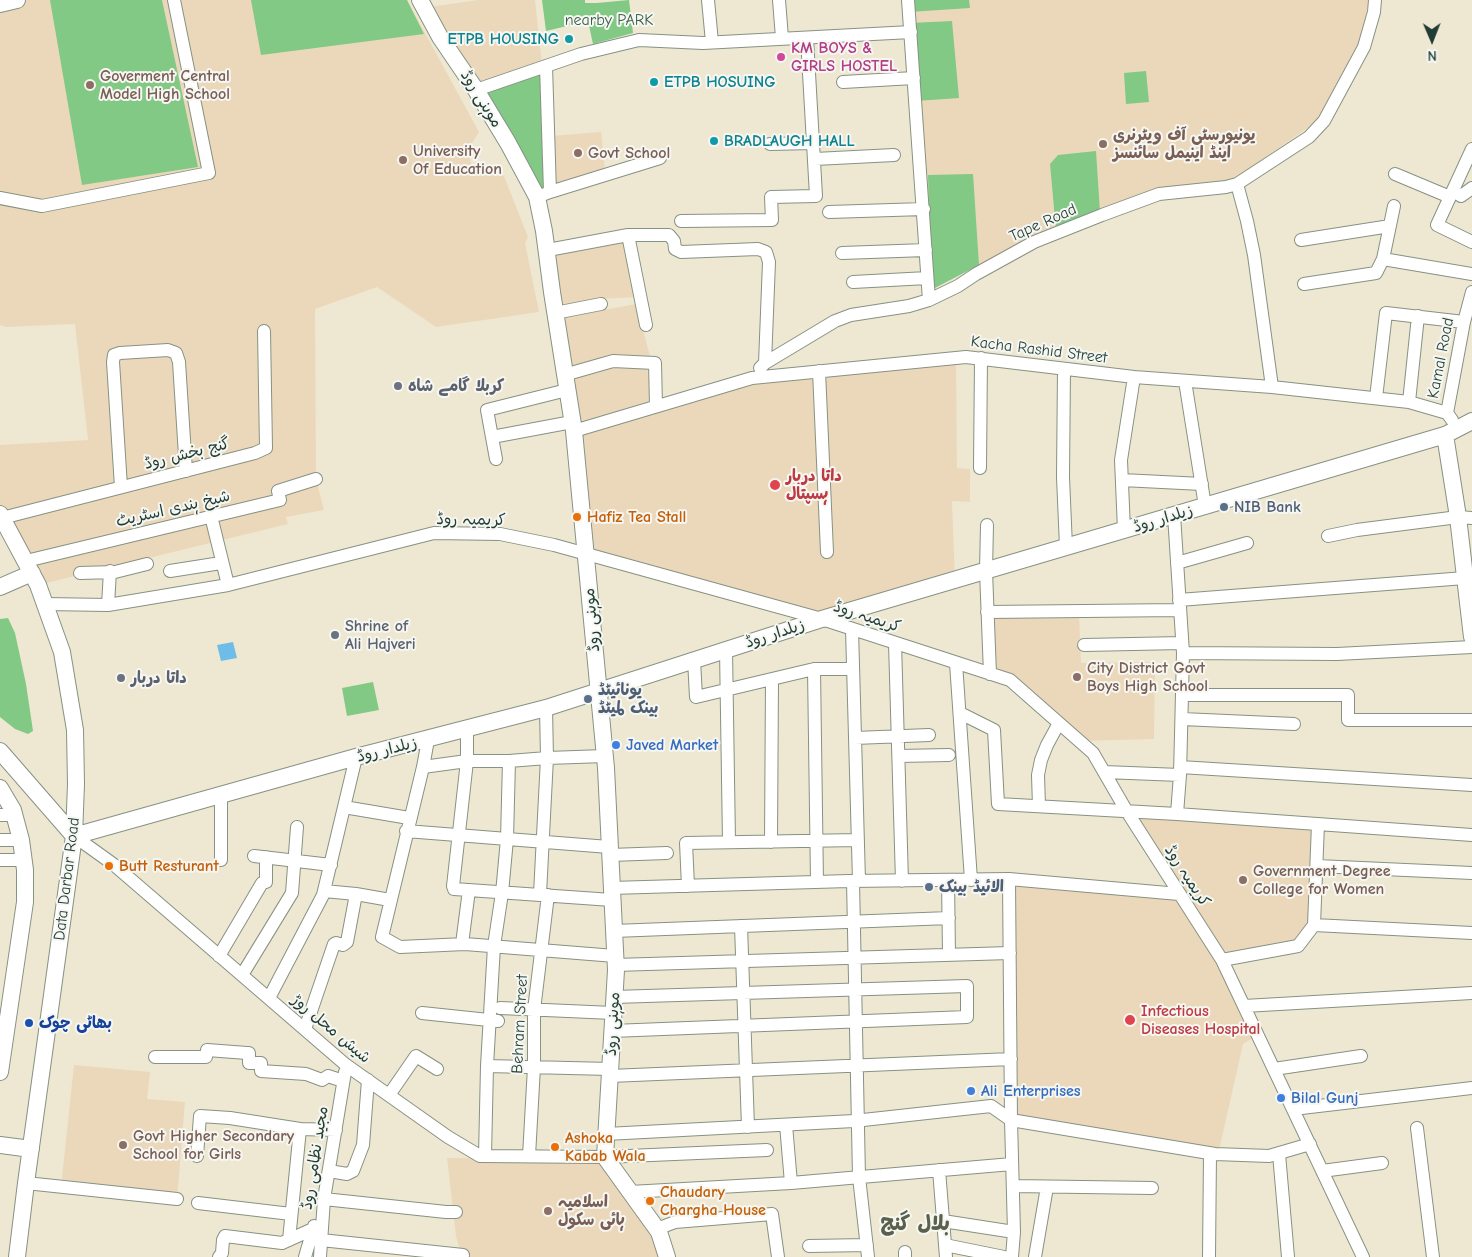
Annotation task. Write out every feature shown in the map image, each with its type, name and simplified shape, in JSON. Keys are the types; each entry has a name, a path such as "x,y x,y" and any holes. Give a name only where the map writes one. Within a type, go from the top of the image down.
{"main road":[{"path":"0,4 17,0"},
{"name":"موہنی روڈ","path":"420,0 440,37 543,194 555,313 573,426 605,756 615,960 605,1157"},
{"path":"1458,428 1472,631"},
{"name":"زیلدار روڈ","path":"74,836 546,708 822,619 1174,516 1458,428"},
{"name":"Data Darbar Road","path":"1,516 29,567 45,604 62,652 75,730 76,784 74,836 26,1182 18,1257"},
{"path":"0,587 29,567"},
{"path":"0,751 74,836"},
{"path":"0,1072 25,902 22,840 7,815 1,792"},
{"path":"0,1145 31,1149"},
{"path":"605,1157 657,1229 667,1257"}],"street":[{"path":"0,198 42,206 208,173 174,0"},
{"path":"708,0 712,42"},
{"path":"779,0 782,38"},
{"path":"908,0 929,300"},
{"name":"Tape Road","path":"752,378 765,363 835,321 850,315 909,306 929,300 958,286 1034,242 1159,194 1226,187 1237,184 1309,138 1324,120 1364,47 1374,12 1375,0"},
{"path":"476,90 581,54 639,40 712,42 911,32"},
{"path":"681,221 772,220 771,197 816,196 807,38"},
{"path":"546,66 543,194 660,158"},
{"path":"843,82 914,78"},
{"path":"770,144 813,143"},
{"path":"1471,153 1437,225 1472,242"},
{"path":"815,159 894,155"},
{"path":"1395,174 1461,196 1472,188"},
{"path":"1237,184 1254,255 1272,387"},
{"path":"1304,284 1376,273 1383,259 1394,206"},
{"path":"829,212 924,209"},
{"path":"1301,240 1390,226"},
{"path":"548,250 628,235 669,234 674,241 675,248 681,252 758,250 766,252 769,262 765,363"},
{"path":"628,235 646,325"},
{"path":"842,253 926,250"},
{"path":"1383,259 1472,274"},
{"path":"853,282 928,278"},
{"name":"Kamal Road","path":"1458,428 1447,413 1464,322 1472,292"},
{"path":"555,313 601,304"},
{"path":"1376,398 1386,313 1464,322"},
{"path":"1409,402 1418,316"},
{"name":"گنج بخش روڈ","path":"1,516 186,471 255,453 266,448 264,331"},
{"path":"121,487 113,362 114,355 120,353 168,350 176,353 179,362 186,471"},
{"name":"Kacha Rashid Street","path":"492,437 573,426 656,406 752,378 956,358 982,358 1134,377 1272,387 1376,398 1409,402 1447,413"},
{"path":"980,468 982,358"},
{"path":"496,459 487,410 565,382 613,361 655,362 656,406"},
{"path":"1064,369 1063,477 1066,547"},
{"path":"819,371 827,552"},
{"path":"1124,530 1121,460 1134,377"},
{"path":"1185,380 1205,506"},
{"name":"شیخ ہندی اسٹریٹ","path":"29,567 211,516 280,500 278,491 316,479"},
{"path":"1122,480 1202,484"},
{"path":"211,516 228,585"},
{"path":"1174,516 1182,648 1182,719 1176,814"},
{"path":"1328,536 1356,530 1465,518"},
{"path":"987,525 986,571 990,674"},
{"name":"کریمیہ روڈ","path":"45,604 108,605 228,585 434,533 500,534 554,545 822,619 1010,680 1093,753 1126,810 1222,960 1362,1257"},
{"path":"1177,563 1246,543"},
{"path":"170,570 222,563"},
{"path":"80,573 110,571 147,564"},
{"path":"108,605 110,571"},
{"path":"987,612 1179,605 1468,589"},
{"path":"810,1246 868,1251 859,1177 854,922 858,840 852,629"},
{"path":"895,643 902,881"},
{"path":"1084,645 1337,654 1472,647"},
{"path":"726,650 729,842"},
{"path":"694,660 696,698 814,669 853,669"},
{"path":"956,663 971,880"},
{"path":"814,669 817,882"},
{"path":"771,842 772,680"},
{"path":"1182,695 1348,695 1348,720 1472,720"},
{"name":"Behram Street","path":"529,1156 534,1067 534,1010 542,950 544,894 542,842 547,758 546,708"},
{"path":"960,712 994,730 998,804 1126,810 1472,835"},
{"path":"1182,719 1294,724"},
{"path":"1039,806 1038,775 1041,760 1046,745 1059,723"},
{"path":"467,729 467,761 454,889 502,893 612,894 688,886 1009,879 1179,894"},
{"path":"855,738 929,735"},
{"path":"428,740 382,937 396,946 462,944 494,946 542,950 615,960 742,961 1010,953"},
{"path":"423,767 467,761 509,761 605,756"},
{"path":"899,756 949,756"},
{"path":"269,998 324,891 356,758"},
{"path":"485,1156 487,1066 494,1021 494,946 502,893 507,839 509,761"},
{"path":"1104,772 1180,771 1472,785"},
{"path":"221,795 221,860"},
{"path":"344,807 459,836 542,842 610,851 667,853"},
{"path":"1222,960 1298,946 1314,925 1318,866 1318,824"},
{"path":"242,976 292,893 297,827"},
{"name":"شیش محل روڑ","path":"74,836 113,864 346,1065 448,1137 480,1156 605,1157 767,1150"},
{"path":"0,840 22,840"},
{"path":"688,886 686,843 858,840"},
{"path":"219,956 262,883 266,882 260,857 331,865"},
{"path":"0,860 24,860"},
{"path":"1318,866 1472,873"},
{"path":"1009,879 1014,1232 1012,1257"},
{"path":"948,880 950,955"},
{"path":"462,944 469,890"},
{"path":"324,891 390,900"},
{"path":"305,1029 334,944 343,945 347,942 356,894"},
{"path":"614,932 949,918"},
{"path":"1314,925 1472,933"},
{"path":"741,926 746,1026 748,1127"},
{"path":"500,1008 534,1010 744,993 967,986 967,1018 612,1031"},
{"path":"1244,1006 1472,993"},
{"path":"422,1014 494,1021"},
{"path":"155,1057 206,1057 207,1050 249,1053 249,1063 261,1063 261,1071 306,1074 322,1080 328,1076 344,1081"},
{"path":"389,1095 416,1056 437,1069"},
{"path":"1274,1069 1361,1056"},
{"path":"487,1066 534,1067 610,1073 746,1070 1011,1059"},
{"name":"مجید نظامی روڈ","path":"320,1257 321,1240 317,1226 324,1199 346,1065"},
{"path":"329,1171 347,1174 353,1171 364,1145 368,1080"},
{"path":"1293,1109 1472,1088"},
{"path":"606,1134 858,1121 991,1106 1011,1120 1210,1154 1269,1156 1310,1144"},
{"path":"197,1156 200,1116 230,1118 300,1129 336,1130"},
{"path":"786,1125 791,1183"},
{"path":"1417,1128 1433,1257"},
{"path":"289,1240 300,1129"},
{"path":"1209,1257 1210,1154"},
{"path":"1279,1154 1288,1257"},
{"path":"1322,1171 1382,1163"},
{"path":"630,1192 791,1183 1012,1164"},
{"path":"940,1170 946,1251 1004,1257"},
{"path":"26,1182 177,1199"},
{"path":"1013,1186 1152,1188"},
{"path":"1036,1257 1047,1187"},
{"path":"324,1199 456,1212"},
{"path":"198,1203 291,1214"},
{"path":"657,1229 675,1222 772,1214 778,1257"},
{"path":"943,1221 1014,1232"},
{"path":"219,1257 222,1253 225,1236 280,1243 317,1226"},
{"path":"305,1257 317,1226"},
{"path":"321,1240 463,1255"}],"shaded area":[{"path":"0,0 407,0 479,132 467,151 475,174 504,176 528,237 525,243 539,312 436,327 377,287 315,309 316,479 324,510 286,517 288,524 38,585 0,514 0,445 88,440 75,324 6,327 0,325"},
{"path":"478,0 535,0 542,64 477,84 429,7"},
{"name":"یونیورسٹی آف ویٹرنری اینڈ اینیمل سائنسز","path":"912,0 1369,0 1359,47 1317,121 1252,167 1226,182 1176,187 979,265 931,290"},
{"name":"Govt School","path":"601,132 605,171 553,187 551,136"},
{"path":"625,240 636,297 600,299 561,308 554,253"},
{"path":"636,304 650,356 610,354 570,368 560,318"},
{"name":"داتا دربار ہسپتال","path":"956,357 957,468 970,469 970,502 952,501 955,580 822,619 586,555 574,431 752,378"},
{"path":"647,367 652,400 580,424 571,380 613,368"},
{"name":"City District Govt Boys High School","path":"987,612 1079,613 1081,663 1155,662 1154,739 1079,741 1010,680 990,674"},
{"name":"Infectious Diseases Hospital","path":"1126,810 1318,824 1314,925 1298,946 1222,960 1258,1035 1243,1044 1218,1155 1011,1120 1009,876 1178,893"},
{"name":"Govt Higher Secondary School for Girls","path":"74,1065 150,1072 147,1099 185,1102 177,1199 61,1187"},
{"name":"اسلامیہ ہائی سکول","path":"605,1157 666,1257 462,1257 456,1236 447,1158"}],"green space":[{"path":"50,0 162,0 198,167 82,185"},
{"path":"251,0 407,0 424,34 261,55"},
{"name":"nearby PARK","path":"542,0 585,0 585,3 597,3 629,0 633,33 593,44 588,21 546,31"},
{"path":"908,0 969,0 970,8 909,12"},
{"path":"952,21 959,98 916,101 910,23"},
{"path":"544,69 548,191 537,196 480,91"},
{"path":"1146,71 1149,102 1126,104 1124,73"},
{"path":"1096,151 1100,212 1056,230 1050,164 1058,155"},
{"path":"973,174 979,265 931,290 928,175"},
{"path":"8,618 15,633 26,684 33,731 28,734 15,729 0,717 0,619"},
{"path":"373,682 379,710 347,716 342,688"}],"water":[{"path":"233,642 237,658 221,661 217,645"}],"place":[{"name":"ETPB HOUSING","path":"569,39"},
{"name":"KM BOYS & GIRLS HOSTEL","path":"781,57"},
{"name":"ETPB HOSUING","path":"654,82"},
{"name":"Goverment Central Model High School","path":"90,85"},
{"name":"BRADLAUGH HALL","path":"714,141"},
{"name":"یونیورسٹی آف ویٹرنری اینڈ اینیمل سائنسز","path":"1103,144"},
{"name":"Govt School","path":"578,153"},
{"name":"University Of Education","path":"403,160"},
{"name":"کربلا گامے شاہ","path":"398,386"},
{"name":"داتا دربار ہسپتال","path":"775,485"},
{"name":"NIB Bank","path":"1224,507"},
{"name":"Hafiz Tea Stall","path":"577,517"},
{"name":"Shrine of Ali Hajveri","path":"335,635"},
{"name":"City District Govt Boys High School","path":"1077,677"},
{"name":"داتا دربار","path":"121,678"},
{"name":"یونائیٹڈ بینک لمیٹڈ","path":"588,699"},
{"name":"Javed Market","path":"616,745"},
{"name":"Butt Resturant","path":"109,866"},
{"name":"Government Degree College for Women","path":"1243,880"},
{"name":"الائیڈ بینک","path":"929,887"},
{"name":"Infectious Diseases Hospital","path":"1130,1020"},
{"name":"بھاٹی چوک","path":"29,1023"},
{"name":"Ali Enterprises","path":"971,1091"},
{"name":"Bilal Gunj","path":"1281,1098"},
{"name":"Govt Higher Secondary School for Girls","path":"123,1145"},
{"name":"Ashoka Kabab Wala","path":"555,1147"},
{"name":"Chaudary Chargha House","path":"650,1201"},
{"name":"اسلامیہ ہائی سکول","path":"548,1211"}],"district":[{"name":"بلال گنج","path":"915,1224"}]}
